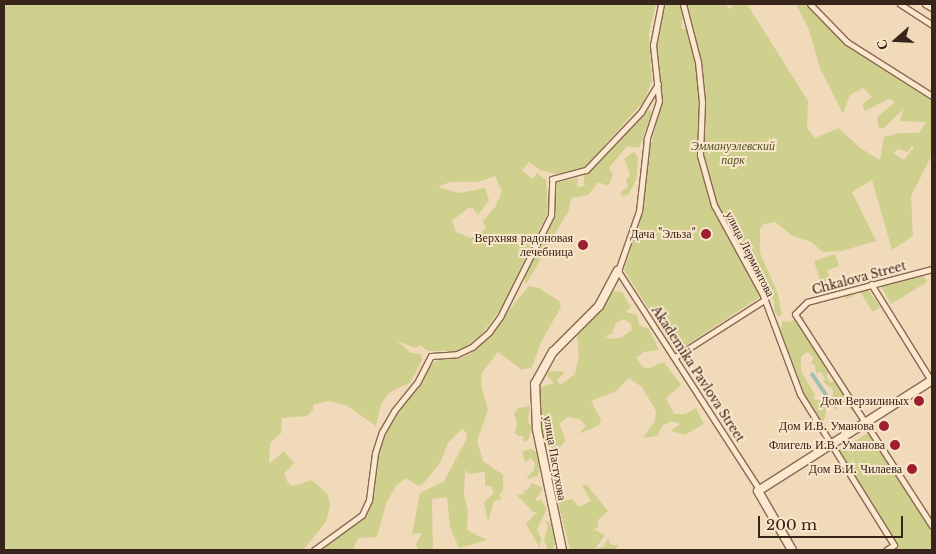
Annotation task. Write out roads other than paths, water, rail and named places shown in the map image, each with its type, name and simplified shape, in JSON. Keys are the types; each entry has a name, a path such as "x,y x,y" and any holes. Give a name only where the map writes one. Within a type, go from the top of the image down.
{"street":[{"path":"618,271 639,211 647,139 659,101 653,45 661,4"},
{"name":"улица Лермонтова","path":"682,4 698,62 704,174 714,204 764,300 800,394 894,545 886,550"},
{"path":"810,4 847,42 932,96"},
{"path":"900,4 932,25"},
{"path":"925,4 932,8"},
{"path":"314,550 362,515 369,500 375,453 382,432 394,411 417,383 431,356 458,354 472,347 489,332 500,317 551,215 552,179 586,170 641,112 658,84"},
{"name":"Chkalova Street","path":"867,423 796,314 807,302 932,269"},
{"name":"Akademika Pavlova Street","path":"618,271 675,357 759,491 792,550"},
{"name":"улица Пастухова","path":"562,550 537,429 534,393 540,370 553,352 599,306 618,271"},
{"path":"759,491 932,381 871,284"},
{"path":"675,357 764,300"},
{"path":"867,423 932,524"}],"place":[{"name":"Дача \"Эльза\"","path":"706,234"},
{"name":"Верхняя радоновая лечебница","path":"583,245"},
{"name":"Дом Верзилиных","path":"919,401"},
{"name":"Дом И.В. Уманова","path":"884,426"},
{"name":"Флигель И.В. Уманова","path":"895,445"},
{"name":"Дом В.И. Чилаева","path":"912,469"}],"park label":[{"name":"Эммануэлевский парк","path":"733,153"}]}
